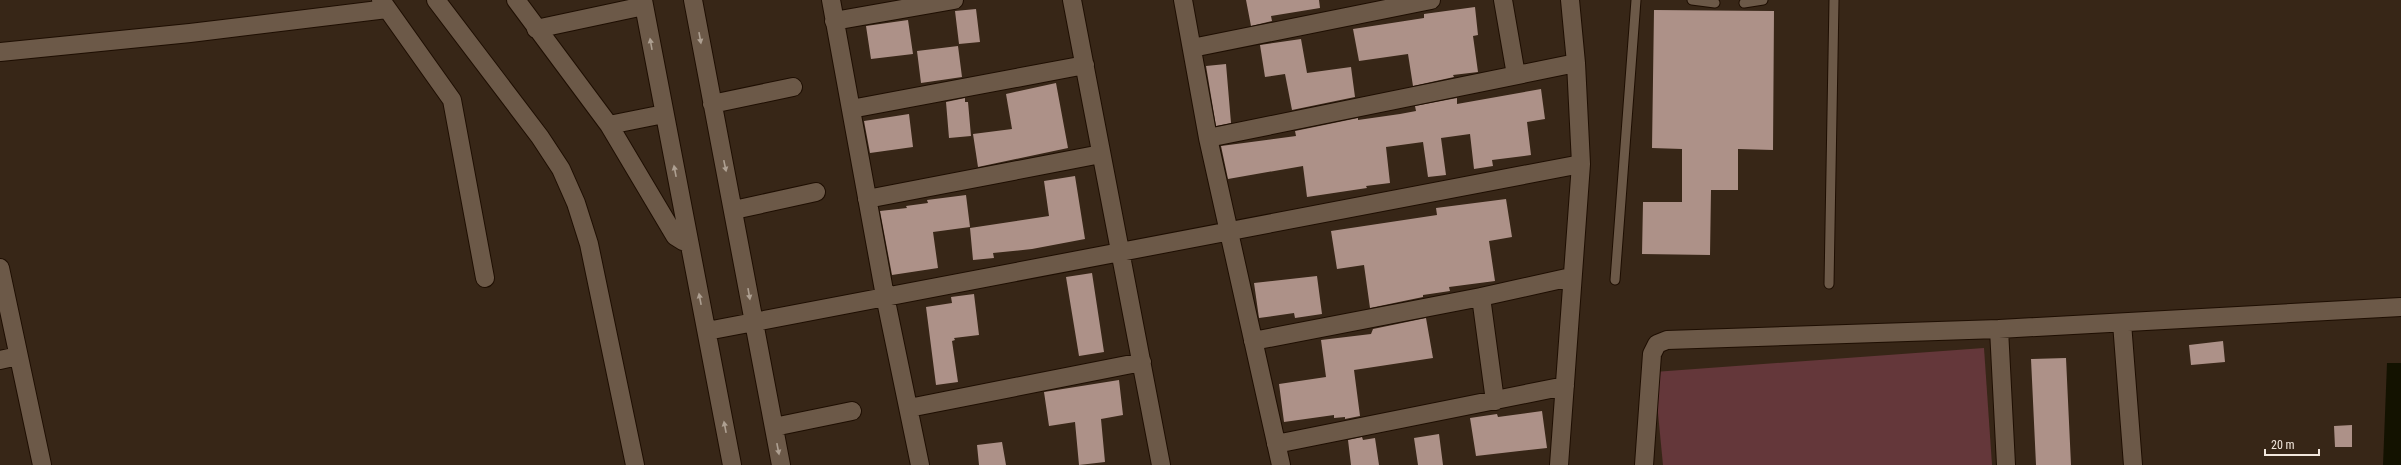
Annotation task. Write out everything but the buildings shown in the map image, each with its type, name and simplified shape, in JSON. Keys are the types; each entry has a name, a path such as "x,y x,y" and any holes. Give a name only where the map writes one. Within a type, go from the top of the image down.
{"street":[{"path":"436,0 540,138 560,169 576,203 589,244 635,465"},
{"path":"516,0 536,29 609,125 675,236 683,241 689,242"},
{"path":"692,0 734,210 781,465"},
{"path":"831,0 885,296 920,465"},
{"path":"834,21 954,0"},
{"path":"1072,0 1161,465"},
{"path":"1183,0 1208,138 1281,465"},
{"path":"1192,48 1431,0"},
{"path":"1503,0 1516,75"},
{"path":"1559,465 1571,277 1581,164 1576,63 1570,0"},
{"path":"536,29 644,3 732,465"},
{"path":"0,52 190,33 384,5 452,100 485,278"},
{"path":"1208,138 1576,63"},
{"path":"851,109 1085,65"},
{"path":"712,104 794,87"},
{"path":"609,125 664,114"},
{"path":"867,199 1102,154"},
{"path":"707,331 1581,164"},
{"path":"734,210 816,192"},
{"path":"0,268 40,465"},
{"path":"1254,341 1481,297 1571,277"},
{"path":"1481,297 1495,401"},
{"path":"1644,465 1652,354 1657,344 1667,340 1998,329 2401,307"},
{"path":"2122,322 2133,465"},
{"path":"1998,329 2006,465"},
{"path":"0,360 18,356"},
{"path":"909,408 1142,362"},
{"path":"1276,444 1565,386"},
{"path":"774,427 852,411"}],"lane":[{"path":"1615,280 1636,0"},
{"path":"1692,0 1715,3"},
{"path":"1744,3 1763,0"},
{"path":"1829,284 1834,0"}],"shaded area":[{"path":"1984,348 1992,465 1663,465 1654,372"},
{"path":"2387,363 2401,363 2401,465 2383,465"}]}
